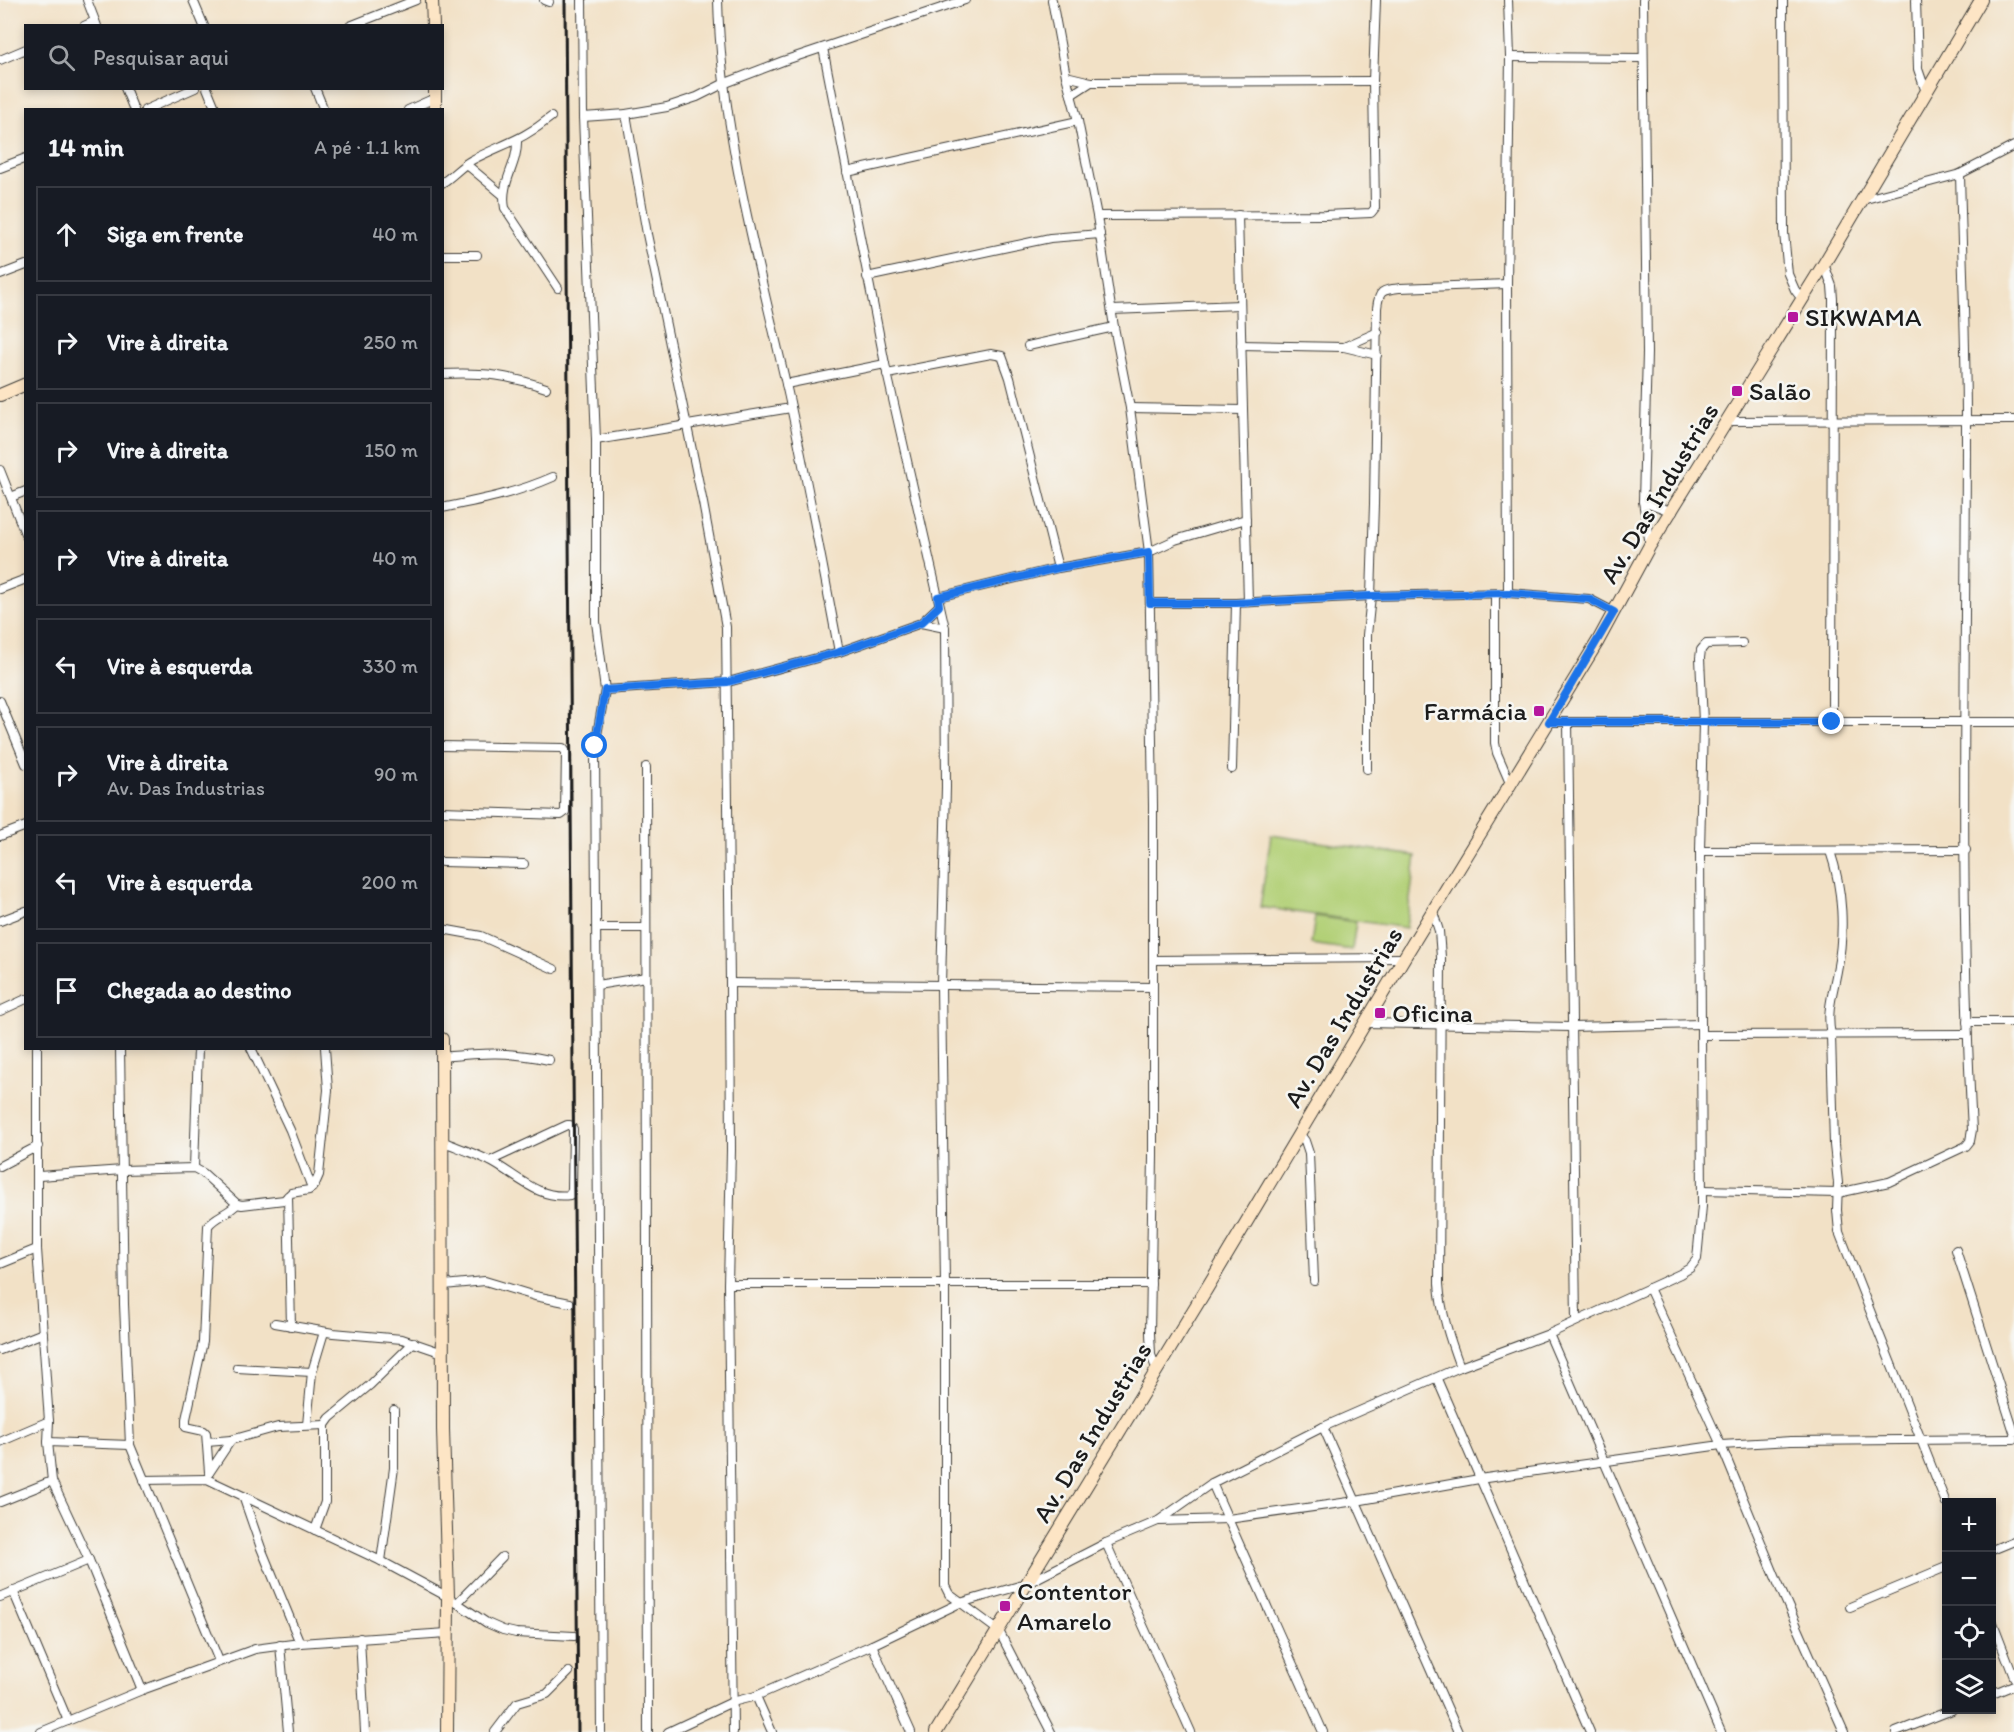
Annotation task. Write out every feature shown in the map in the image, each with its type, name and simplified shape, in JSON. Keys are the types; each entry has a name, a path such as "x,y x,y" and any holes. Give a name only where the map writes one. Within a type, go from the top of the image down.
{"main road":[{"path":"432,0 433,24"},
{"path":"1800,302 1981,0"},
{"name":"Av. Das Industrias","path":"936,1732 1549,722 1614,612 1650,545 1673,512 1800,302"},
{"path":"0,395 24,385"},
{"path":"443,1050 443,1440 452,1600 447,1634 447,1732"}],"street":[{"path":"87,0 96,23"},
{"path":"193,0 203,24"},
{"path":"582,0 583,117 596,440 596,622 605,690 595,746 601,1732"},
{"path":"718,0 723,84 750,234 786,384 839,652"},
{"path":"583,117 626,114 667,107 823,48 965,0"},
{"path":"1052,0 1097,216 1114,327 1130,408 1149,552 1153,960 1150,1347 1156,1368"},
{"path":"1097,216 1364,214 1374,211 1373,81 1376,0"},
{"path":"1508,0 1508,593"},
{"path":"1643,0 1647,353 1642,501 1650,545"},
{"path":"1783,0 1785,243 1788,274 1800,302"},
{"path":"1916,0 1918,69 1926,92"},
{"path":"355,24 410,1"},
{"path":"823,48 887,374 945,628 946,787 941,985 945,1284 945,1586 949,1594 999,1631 1051,1732"},
{"path":"0,60 24,50"},
{"path":"1509,57 1642,58"},
{"path":"1066,76 1091,82 1373,81"},
{"path":"1071,95 1091,82"},
{"path":"126,90 133,108"},
{"path":"149,108 190,90"},
{"path":"208,90 215,108"},
{"path":"316,90 323,108"},
{"path":"413,108 435,99"},
{"path":"626,114 647,234 726,627 731,1150 728,1284 733,1732"},
{"path":"444,181 466,164 517,140 551,117"},
{"path":"847,172 1078,121"},
{"path":"517,140 518,152 505,181 503,195 505,208 558,288"},
{"path":"1862,200 1960,174 2014,146"},
{"path":"0,168 24,159"},
{"path":"466,164 503,195"},
{"path":"1702,1190 1838,1192 1889,1182 1966,1146 1970,1141 1972,1130 1967,1034 1964,722 1966,420 1960,174"},
{"path":"1238,215 1248,602"},
{"path":"867,277 1050,238 1100,234"},
{"path":"444,255 477,255"},
{"path":"1824,264 1832,286 1833,299 1832,722"},
{"path":"0,275 24,266"},
{"path":"1367,769 1367,635 1371,596 1379,295 1384,290 1507,284"},
{"path":"1112,310 1240,304"},
{"path":"1028,346 1114,327"},
{"path":"1344,347 1377,332"},
{"path":"1241,345 1344,347 1377,355"},
{"path":"887,374 992,354 1002,356 1010,378 1058,568"},
{"path":"786,384 885,364"},
{"path":"444,375 499,374 546,388"},
{"path":"596,440 791,408"},
{"path":"1130,408 1243,410"},
{"path":"1728,421 2014,420"},
{"path":"0,470 24,531"},
{"path":"444,508 518,491 553,477"},
{"path":"11,497 24,492"},
{"path":"1642,501 1673,512"},
{"path":"921,623 938,601 1058,568 1149,552 1175,540 1246,519"},
{"path":"0,589 24,580"},
{"path":"1150,603 1236,603 1371,596 1508,593 1589,599 1614,612"},
{"path":"1495,594 1495,743 1510,783"},
{"path":"1232,769 1236,603"},
{"path":"605,690 728,682 839,652 921,623 945,628"},
{"path":"668,1732 732,1702 756,1696 873,1645 960,1603 1026,1584 1158,1521 1212,1483 1323,1427 1460,1367 1549,1334 1690,1268 1697,1259 1702,1190 1700,851 1703,722 1700,658 1702,646 1706,644 1742,643"},
{"path":"0,701 24,759"},
{"path":"1549,722 2014,722"},
{"path":"1568,722 1576,1321"},
{"path":"444,746 563,748 566,752 567,797 565,812 561,815 444,811"},
{"path":"646,767 648,1732"},
{"path":"0,837 24,826"},
{"path":"1700,851 1966,850"},
{"path":"1830,851 1838,874 1841,902 1838,969 1830,1000 1829,1026 1838,1192 1837,1215 1842,1240 1945,1498"},
{"path":"1838,874 1844,851"},
{"path":"444,862 524,864"},
{"path":"0,921 24,912"},
{"path":"1433,912 1439,931 1440,946 1440,1297 1451,1343 1460,1367"},
{"path":"597,928 646,928"},
{"path":"444,929 481,936 554,969"},
{"path":"1153,960 1404,958"},
{"path":"597,985 646,977"},
{"path":"730,982 1153,987"},
{"path":"0,1011 24,1000"},
{"path":"1967,1022 2014,1022"},
{"path":"1366,1023 1572,1027 1701,1024"},
{"path":"1701,1035 1967,1034"},
{"path":"37,1050 39,1176 37,1249 52,1481 89,1560 142,1690"},
{"path":"120,1050 124,1304 130,1445 219,1661"},
{"path":"194,1168 198,1050"},
{"path":"252,1050 291,1130 312,1188"},
{"path":"39,1176 194,1168 203,1173 237,1204 277,1202 284,1200 291,1193 309,1190 319,1175 324,1140 328,1090 325,1050"},
{"path":"443,1057 506,1052 549,1060"},
{"path":"444,1142 490,1161 532,1188 553,1195 570,1195 573,1175 573,1129 567,1125 490,1161"},
{"path":"1299,1133 1309,1153 1314,1281"},
{"path":"0,1166 38,1146"},
{"path":"288,1196 291,1326"},
{"path":"208,1476 207,1442 204,1431 186,1427 186,1419 203,1342 207,1231 211,1222 230,1212 237,1204"},
{"path":"0,1264 37,1249"},
{"path":"1956,1250 2014,1432"},
{"path":"444,1285 485,1281 535,1296 570,1303"},
{"path":"728,1284 1151,1284"},
{"path":"1649,1288 1721,1445 1777,1581 1844,1732"},
{"path":"274,1323 324,1332 414,1342 443,1353"},
{"path":"308,1425 312,1372 324,1332"},
{"path":"0,1350 42,1333"},
{"path":"1549,1334 1721,1732"},
{"path":"315,1530 325,1502 325,1425 414,1342"},
{"path":"237,1368 312,1372"},
{"path":"1437,1378 1590,1732"},
{"path":"381,1561 394,1468 394,1410"},
{"path":"0,1442 49,1421"},
{"path":"207,1442 231,1440 278,1427 325,1425"},
{"path":"1323,1427 1458,1732"},
{"path":"1158,1521 1228,1520 1356,1501 1479,1479 1721,1445 1791,1441 2014,1439"},
{"path":"208,1476 231,1440"},
{"path":"48,1442 130,1445"},
{"path":"144,1480 208,1476 243,1496 381,1561 452,1600 487,1623 516,1634 574,1636"},
{"path":"0,1502 52,1481"},
{"path":"1212,1483 1323,1732"},
{"path":"243,1496 261,1548 300,1642"},
{"path":"1996,1548 2014,1541"},
{"path":"1106,1544 1191,1732"},
{"path":"452,1600 502,1557"},
{"path":"0,1597 89,1560"},
{"path":"1850,1607 1942,1569"},
{"path":"13,1591 68,1721"},
{"path":"1996,1630 2014,1677"},
{"path":"41,1732 142,1690 255,1650 300,1642 447,1634"},
{"path":"360,1638 365,1732"},
{"path":"280,1645 288,1732"},
{"path":"873,1645 910,1732"},
{"path":"495,1732 517,1703 547,1694 569,1672"},
{"path":"1996,1692 2014,1685"},
{"path":"756,1696 772,1732"},
{"path":"1896,1732 1942,1714"}],"green space":[{"path":"1271,835 1416,856 1406,928 1260,907"},
{"path":"1315,916 1356,922 1352,950 1311,944"}],"railway":[{"path":"565,0 578,1732"}],"place":[{"name":"SIKWAMA","path":"1793,317"},
{"name":"Salão","path":"1737,391"},
{"name":"Farmácia","path":"1539,711"},
{"name":"Oficina","path":"1380,1013"},
{"name":"Contentor Amarelo","path":"1005,1606"}],"route":[{"path":"595,746 605,690 728,682 839,652 921,623 939,606 938,597 1058,568 1149,552 1150,603 1236,603 1371,596 1508,593 1589,599 1614,612 1549,722 1832,722"}]}
